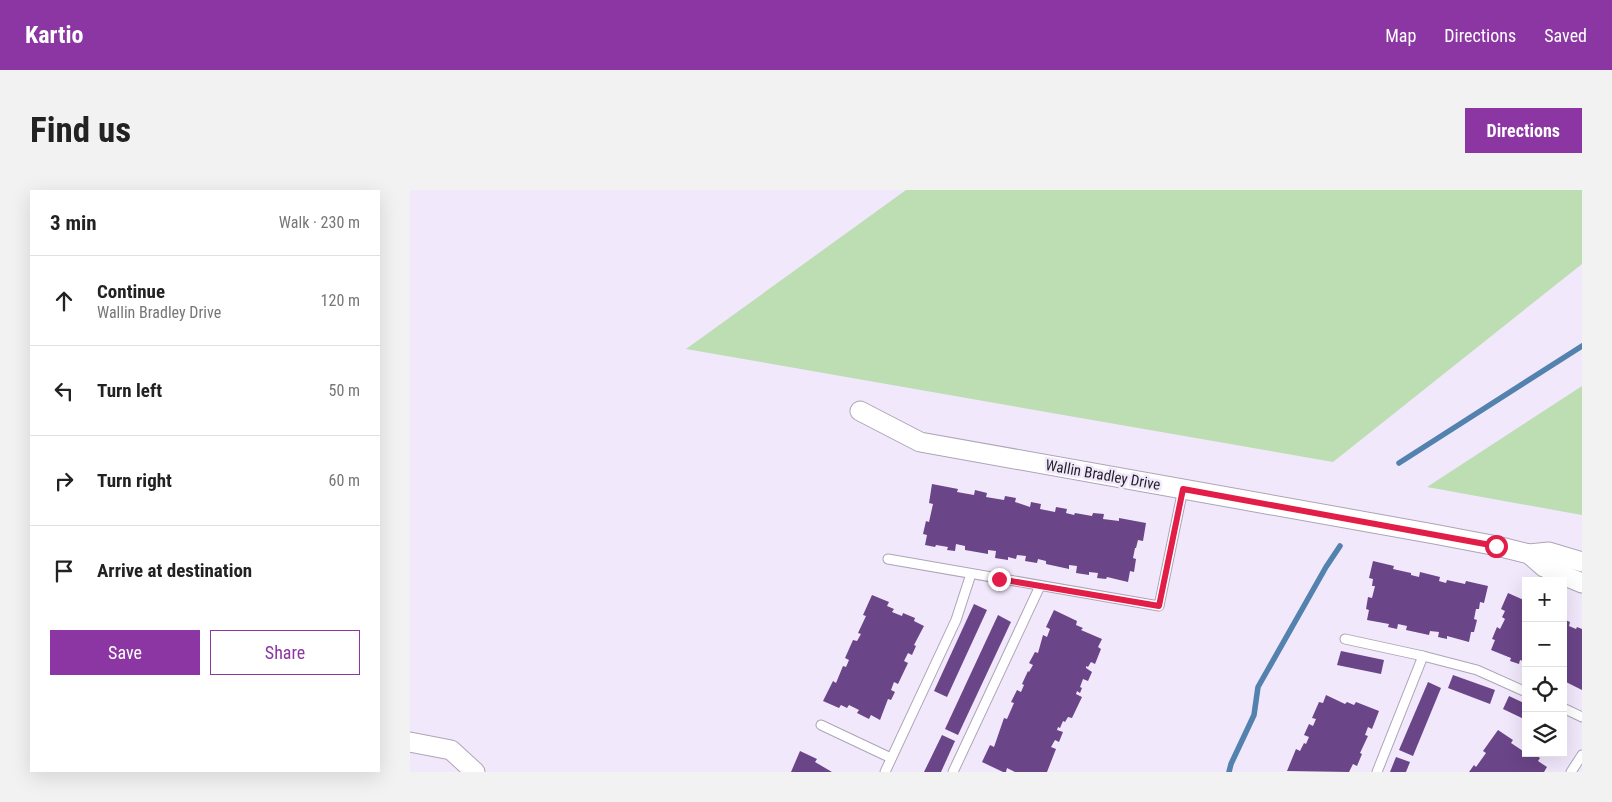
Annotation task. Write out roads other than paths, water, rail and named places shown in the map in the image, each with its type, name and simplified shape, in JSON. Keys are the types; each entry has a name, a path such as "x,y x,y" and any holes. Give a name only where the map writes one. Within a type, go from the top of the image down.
{"street":[{"name":"Wallin Bradley Drive","path":"860,411 920,442 1452,537 1529,554 1549,552 1582,562"},
{"name":"Wallin Bradley Drive","path":"1529,554 1544,567 1582,583"},
{"path":"410,742 451,750 475,772"}],"lane":[{"path":"888,559 1159,606 1183,489"},
{"path":"885,772 956,620 971,574"},
{"path":"952,772 1040,586"},
{"path":"1345,639 1477,670 1522,690"},
{"path":"1377,772 1423,656"},
{"path":"1567,710 1582,716"},
{"path":"820,725 891,758"},
{"path":"1571,772 1582,755"}],"waterway":[{"path":"1399,463 1582,346"},
{"path":"1229,772 1254,715 1258,687 1326,567 1340,546"}]}
